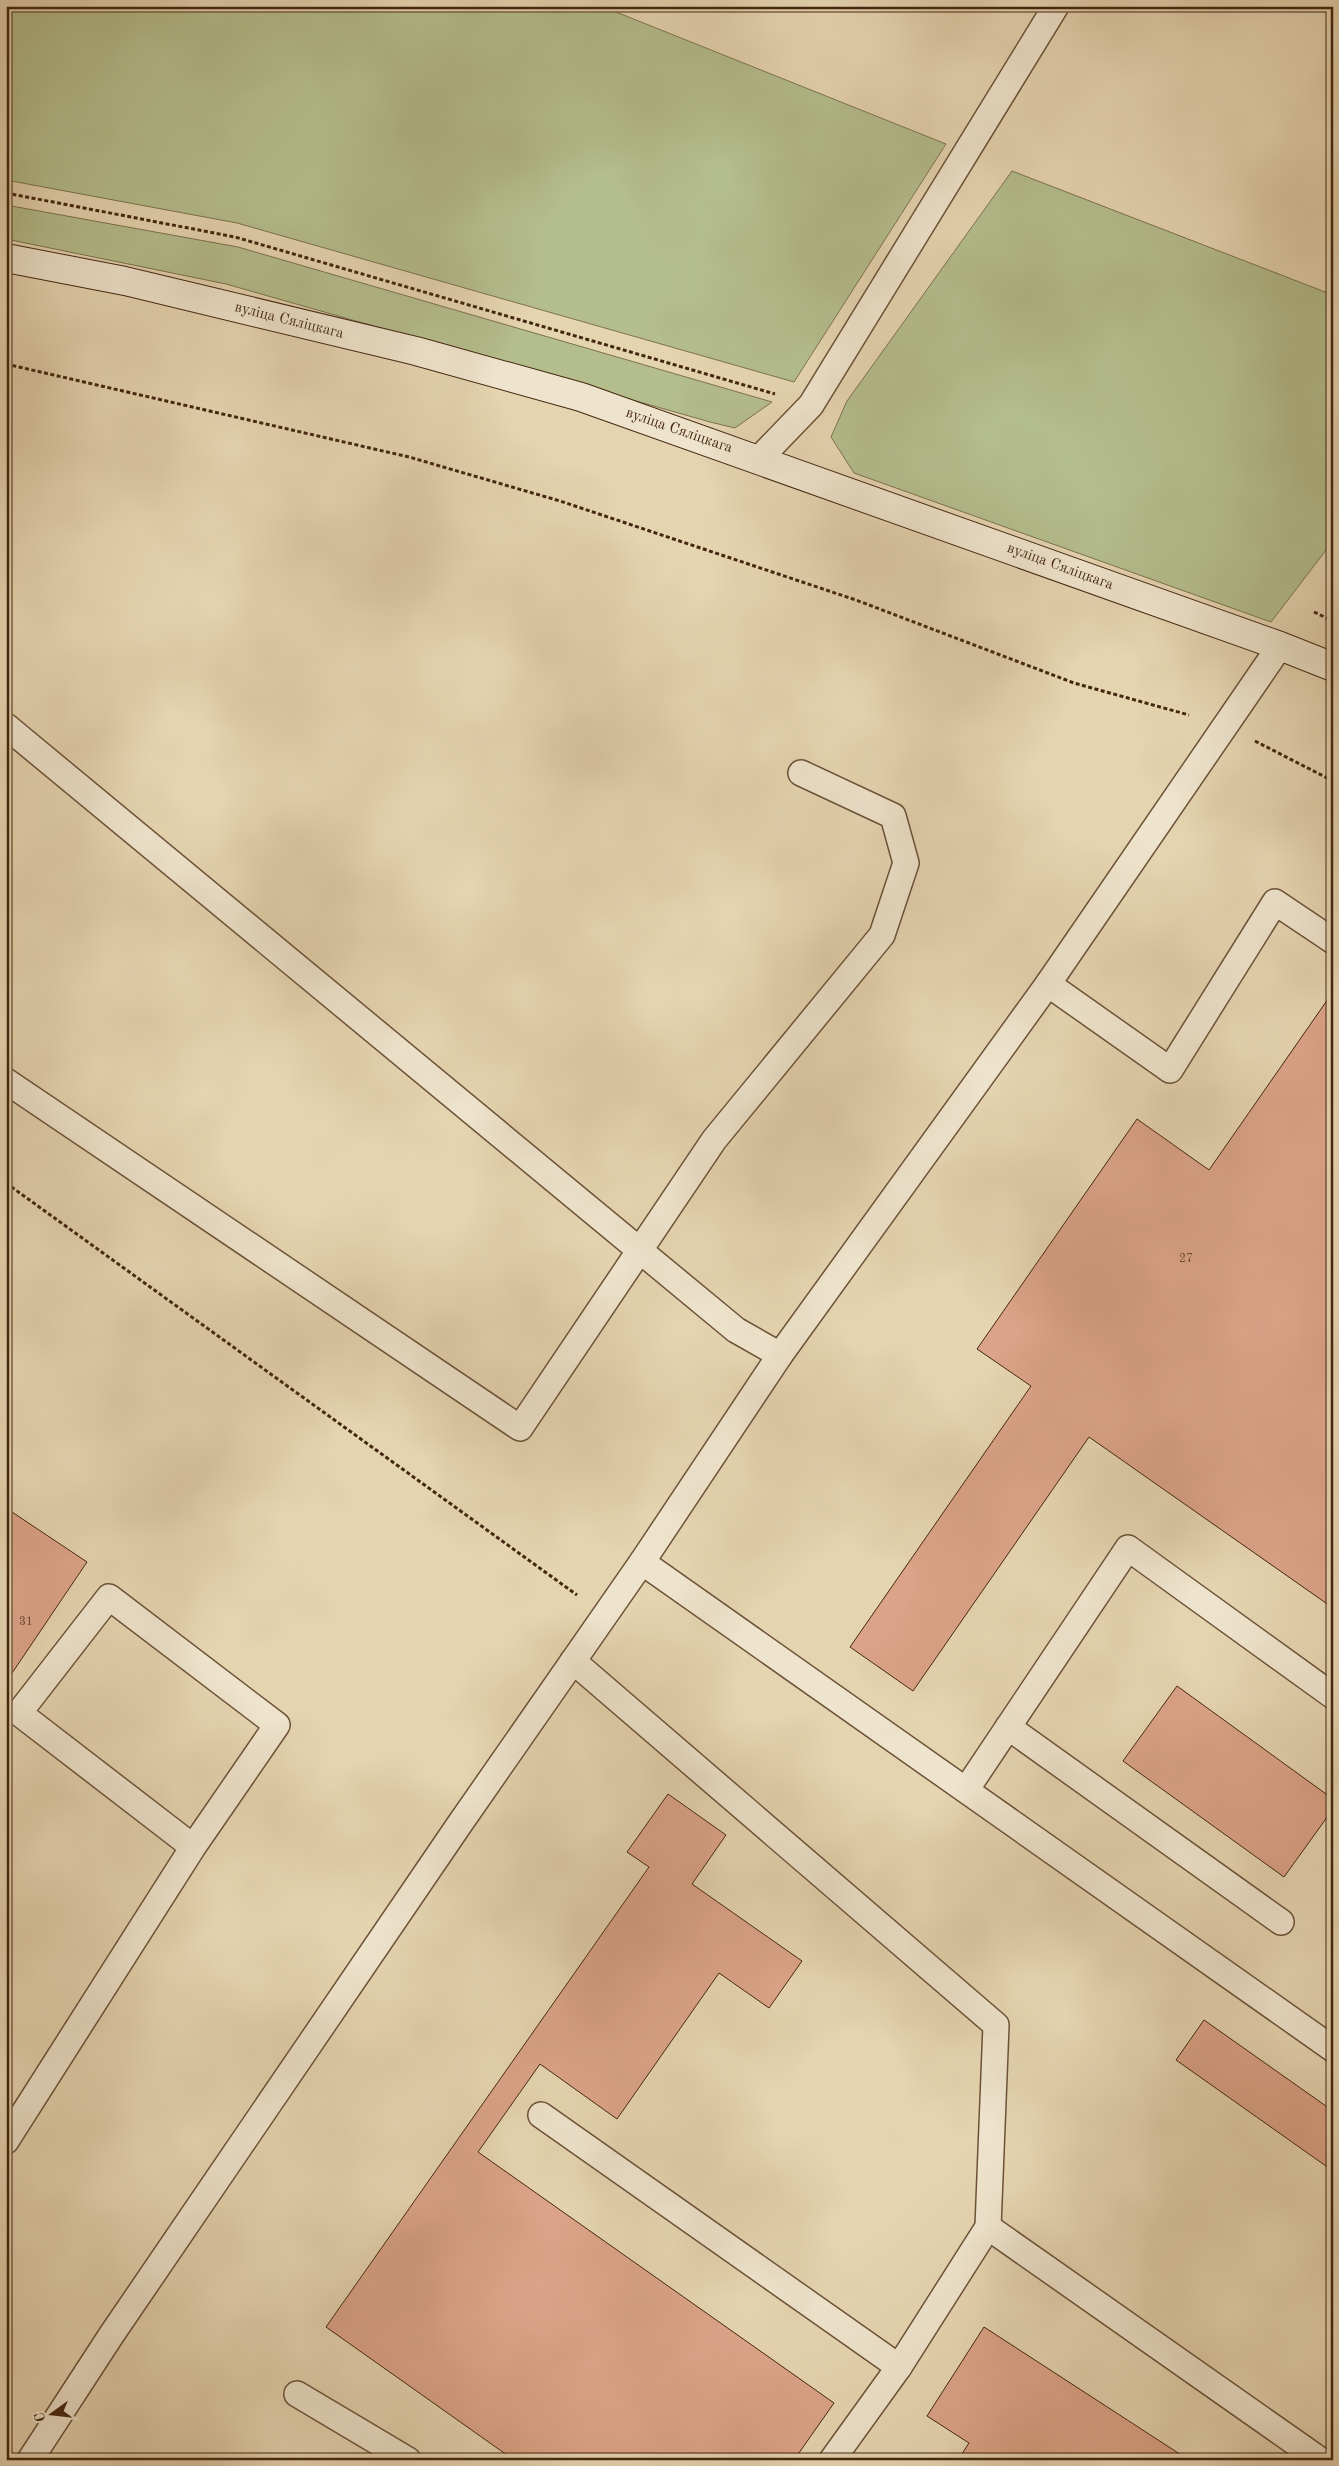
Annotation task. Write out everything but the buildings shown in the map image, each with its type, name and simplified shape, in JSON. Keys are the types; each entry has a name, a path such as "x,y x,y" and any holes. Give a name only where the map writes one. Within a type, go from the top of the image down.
{"main road":[{"name":"вуліца Сяліцкага","path":"6,258 124,280 416,351 581,397 759,459 1333,666"}],"lane":[{"path":"759,459 811,405 1056,6"},
{"path":"30,2460 117,2326 572,1661 642,1562 780,1355 1048,984 1280,646"},
{"path":"6,726 736,1330 780,1355"},
{"path":"6,1081 520,1428 714,1140 882,935 906,863 893,816 801,773"},
{"path":"1048,984 1170,1070 1275,902 1333,941"},
{"path":"966,1790 1128,1548 1333,1696"},
{"path":"642,1562 1333,2049"},
{"path":"6,2141 194,1847 277,1725 109,1597 13,1714 194,1847"},
{"path":"572,1661 996,2025 988,2227 899,2367 832,2460"},
{"path":"1008,1727 1281,1922"},
{"path":"542,2115 899,2367"},
{"path":"988,2227 1320,2460"},
{"path":"297,2394 408,2460"}],"path":[{"path":"6,192 236,237 811,405"},
{"path":"6,364 409,457 560,501 856,600 1074,683 1226,726 1333,780"},
{"path":"1314,612 1333,621"},
{"path":"6,1182 578,1596"}],"green space":[{"path":"6,6 583,6 616,12 946,144 794,382 237,223 6,180"},
{"path":"1012,171 1333,295 1333,541 1271,622 854,473 831,437 847,401"},
{"path":"6,205 238,247 772,402 735,428 710,422 226,284 6,239"}]}
